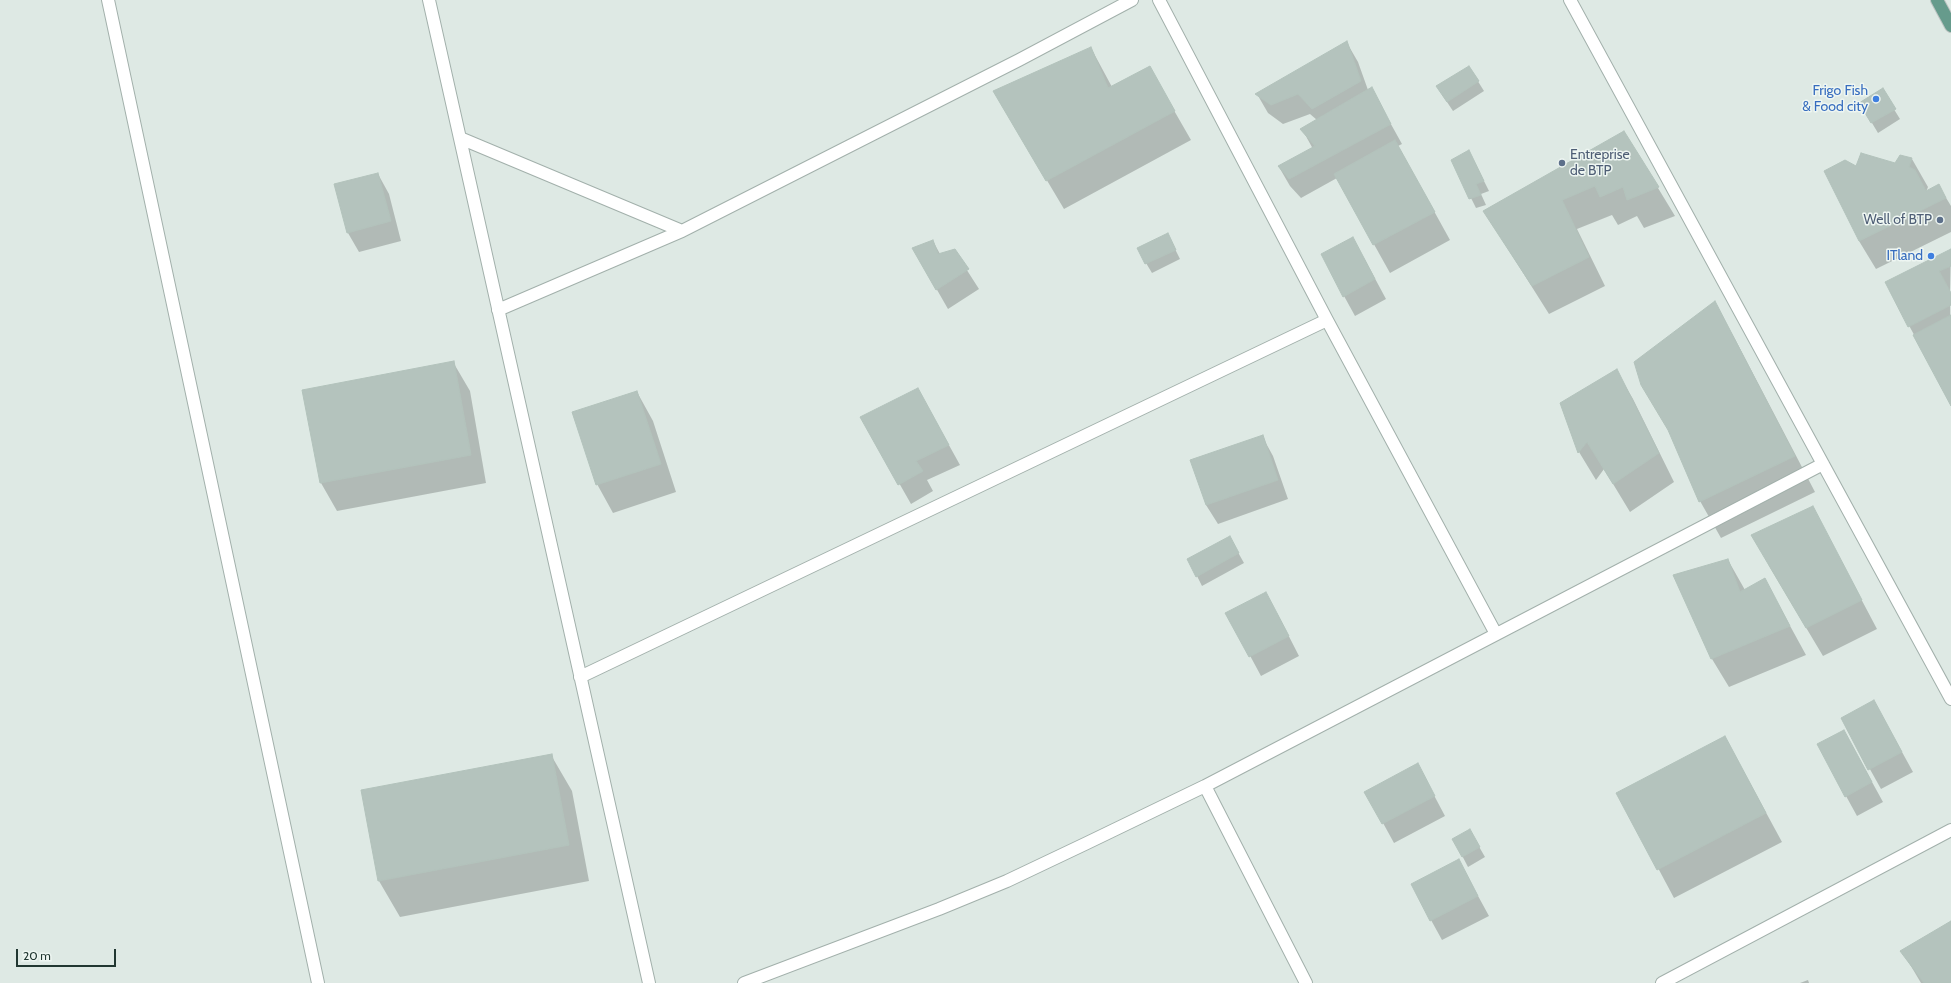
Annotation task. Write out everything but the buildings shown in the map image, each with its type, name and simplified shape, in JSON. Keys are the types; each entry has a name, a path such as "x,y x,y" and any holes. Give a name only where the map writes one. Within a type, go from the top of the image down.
{"main road":[{"path":"1937,0 1951,26"}],"street":[{"path":"108,0 241,613 318,983"},
{"path":"429,0 649,983"},
{"path":"498,310 682,231 1019,60 1132,0"},
{"path":"1159,0 1327,320 1496,634"},
{"path":"1570,0 1951,699"},
{"path":"460,138 682,231"},
{"path":"580,677 1327,320"},
{"path":"744,983 904,923 1007,881 1205,786 1823,464"},
{"path":"1205,786 1306,983"},
{"path":"1662,983 1951,830"}],"place":[{"name":"Frigo Fish & Food city","path":"1876,99"},
{"name":"Entreprise de BTP","path":"1562,163"},
{"name":"Well of BTP","path":"1940,220"},
{"name":"ITland","path":"1931,256"}]}
